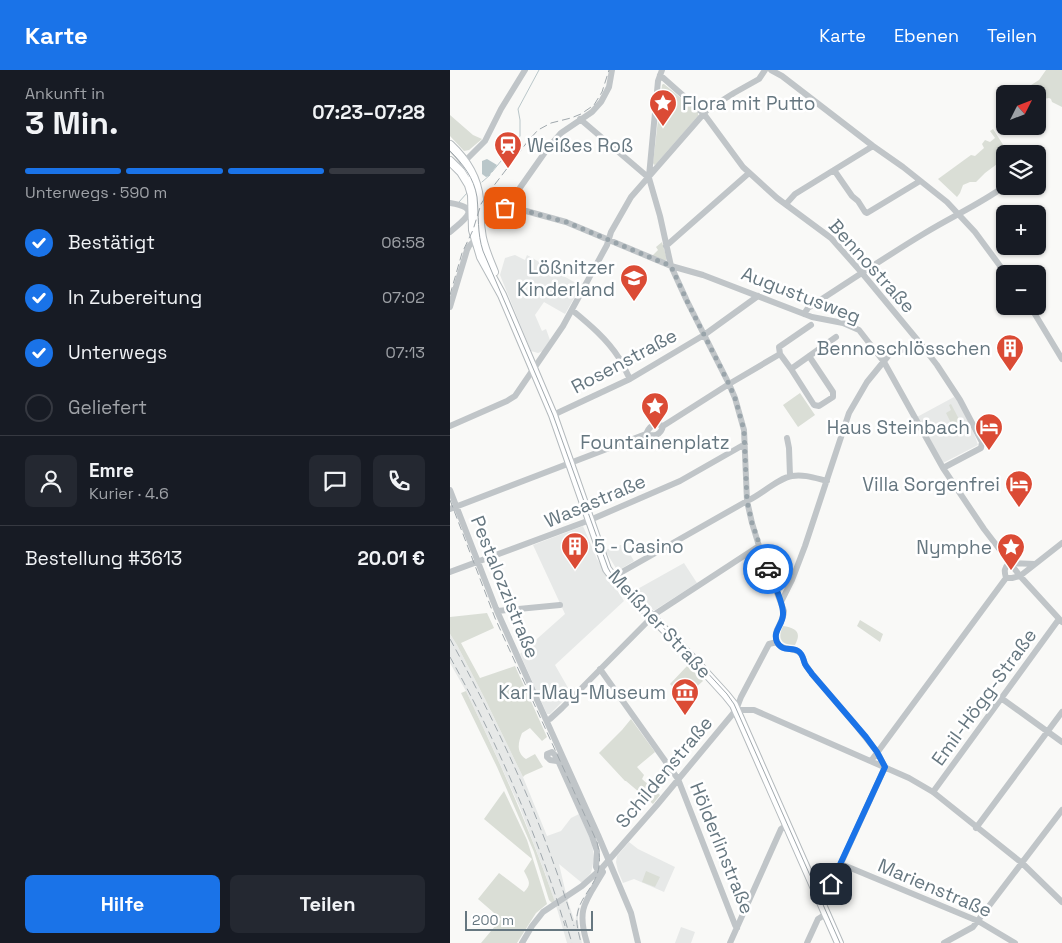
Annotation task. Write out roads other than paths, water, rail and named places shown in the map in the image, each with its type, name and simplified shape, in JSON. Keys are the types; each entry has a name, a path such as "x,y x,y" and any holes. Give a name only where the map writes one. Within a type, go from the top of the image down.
{"main road":[{"name":"Meißner Straße","path":"450,145 473,174 477,186 482,240 487,255 552,415 605,564 613,577 726,695 736,710 839,943"},
{"name":"Meißner Straße","path":"450,161 458,168 468,182 472,194 475,240 481,256 502,295"}],"street":[{"path":"458,168 485,141 501,109 525,70"},
{"path":"505,208 561,133 592,112 602,102 609,87 612,70"},
{"path":"450,426 513,398 563,326 631,197 707,110 759,79 766,70"},
{"path":"771,70 782,76 947,202 975,232 999,265"},
{"path":"661,73 658,82 648,178 660,216 671,266 729,384 744,430 747,501 752,523 784,612 783,621 776,632 777,642 784,649 793,649 800,653 812,674 877,752 885,767"},
{"name":"Bennostraße","path":"661,73 704,114 743,167 786,204 831,238 862,272 920,343 960,400 982,442 981,448 943,468"},
{"path":"580,119 648,178"},
{"path":"786,204 795,194 873,146"},
{"path":"834,170 852,196 867,213 920,181"},
{"path":"666,246 750,173"},
{"path":"804,314 808,308 862,272 996,192"},
{"path":"462,205 472,194"},
{"path":"450,203 462,205 468,211 465,219 450,232"},
{"name":"Augustusweg","path":"480,209 505,208 548,217 609,239 671,266 703,274 812,317 854,327 884,362 943,468 1009,563 1060,621"},
{"path":"450,307 467,250 475,240"},
{"name":"Rosenstraße","path":"552,415 630,379 704,335 758,296"},
{"path":"572,310 590,324 604,339 618,357 630,379"},
{"path":"1035,315 1062,359"},
{"name":"Augustusweg","path":"780,354 779,347 811,325"},
{"name":"Augustusweg","path":"791,370 836,337"},
{"path":"781,602 792,580 849,413 867,382 889,354 920,343"},
{"path":"527,353 534,356 542,356"},
{"path":"453,508 646,434 657,435 661,432 663,426 780,354 814,405 819,406 833,397 833,392 809,356"},
{"path":"646,434 653,425 663,426"},
{"path":"787,438 790,476"},
{"name":"Wasastraße","path":"450,572 590,521 680,481 745,444"},
{"path":"613,577 754,498 781,480 790,476 803,475 827,481"},
{"name":"Pestalozzistraße","path":"450,490 453,508 496,611 605,851 631,913 638,943"},
{"path":"1006,578 1020,576 1062,543"},
{"path":"546,720 556,713 652,617 760,546"},
{"path":"1006,578 1005,568 1009,563 1035,564"},
{"path":"871,761 1006,578"},
{"path":"496,611 560,605"},
{"name":"Emil-Högg-Straße","path":"932,792 1060,621"},
{"name":"Schildenstraße","path":"522,943 543,912 582,886 600,870 736,710 776,632"},
{"path":"769,644 777,642"},
{"name":"Hölderlinstraße","path":"600,669 678,779 737,928"},
{"path":"1001,698 1062,742"},
{"path":"736,710 754,710 909,778 932,792 1022,863 1062,902"},
{"path":"976,828 1062,712"},
{"path":"556,760 592,836 597,851 596,867 603,872 582,912 582,922 587,943"},
{"path":"820,900 826,896 885,767"},
{"path":"944,943 973,927 1062,810"},
{"path":"730,943 781,829 787,825"},
{"name":"Schildenstraße","path":"605,851 615,853"},
{"name":"Marienstraße","path":"841,864 978,921 1015,943"},
{"path":"807,943 818,919 826,914"}],"waterway":[{"path":"492,172 520,136 518,109 539,70"},
{"path":"482,182 490,175"},
{"path":"459,202 467,193"}],"tram line":[{"path":"450,151 463,166 476,190 479,231 483,251 553,415 608,568 613,577 704,669 734,704 840,943"}],"railway":[{"path":"450,295 462,253 473,230 481,204 489,192 538,130 551,123 581,114 594,105 602,92 609,70"},
{"path":"450,500 495,618 597,842 600,860 598,873 582,900 577,916 581,943"},
{"path":"450,639 504,743 520,779 549,852 574,926"},
{"path":"450,657 484,721 515,788 542,857 565,926"},
{"path":"565,920 572,943"}],"place":[{"name":"Flora mit Putto","path":"663,127"},
{"name":"Weißes Roß","path":"508,169"},
{"name":"Lößnitzer Kinderland","path":"634,302"},
{"name":"Bennoschlösschen","path":"1010,372"},
{"name":"Fountainenplatz","path":"655,430"},
{"name":"Haus Steinbach","path":"989,451"},
{"name":"Villa Sorgenfrei","path":"1019,508"},
{"name":"5 - Casino","path":"575,570"},
{"name":"Nymphe","path":"1011,571"},
{"name":"Karl-May-Museum","path":"685,716"}]}
